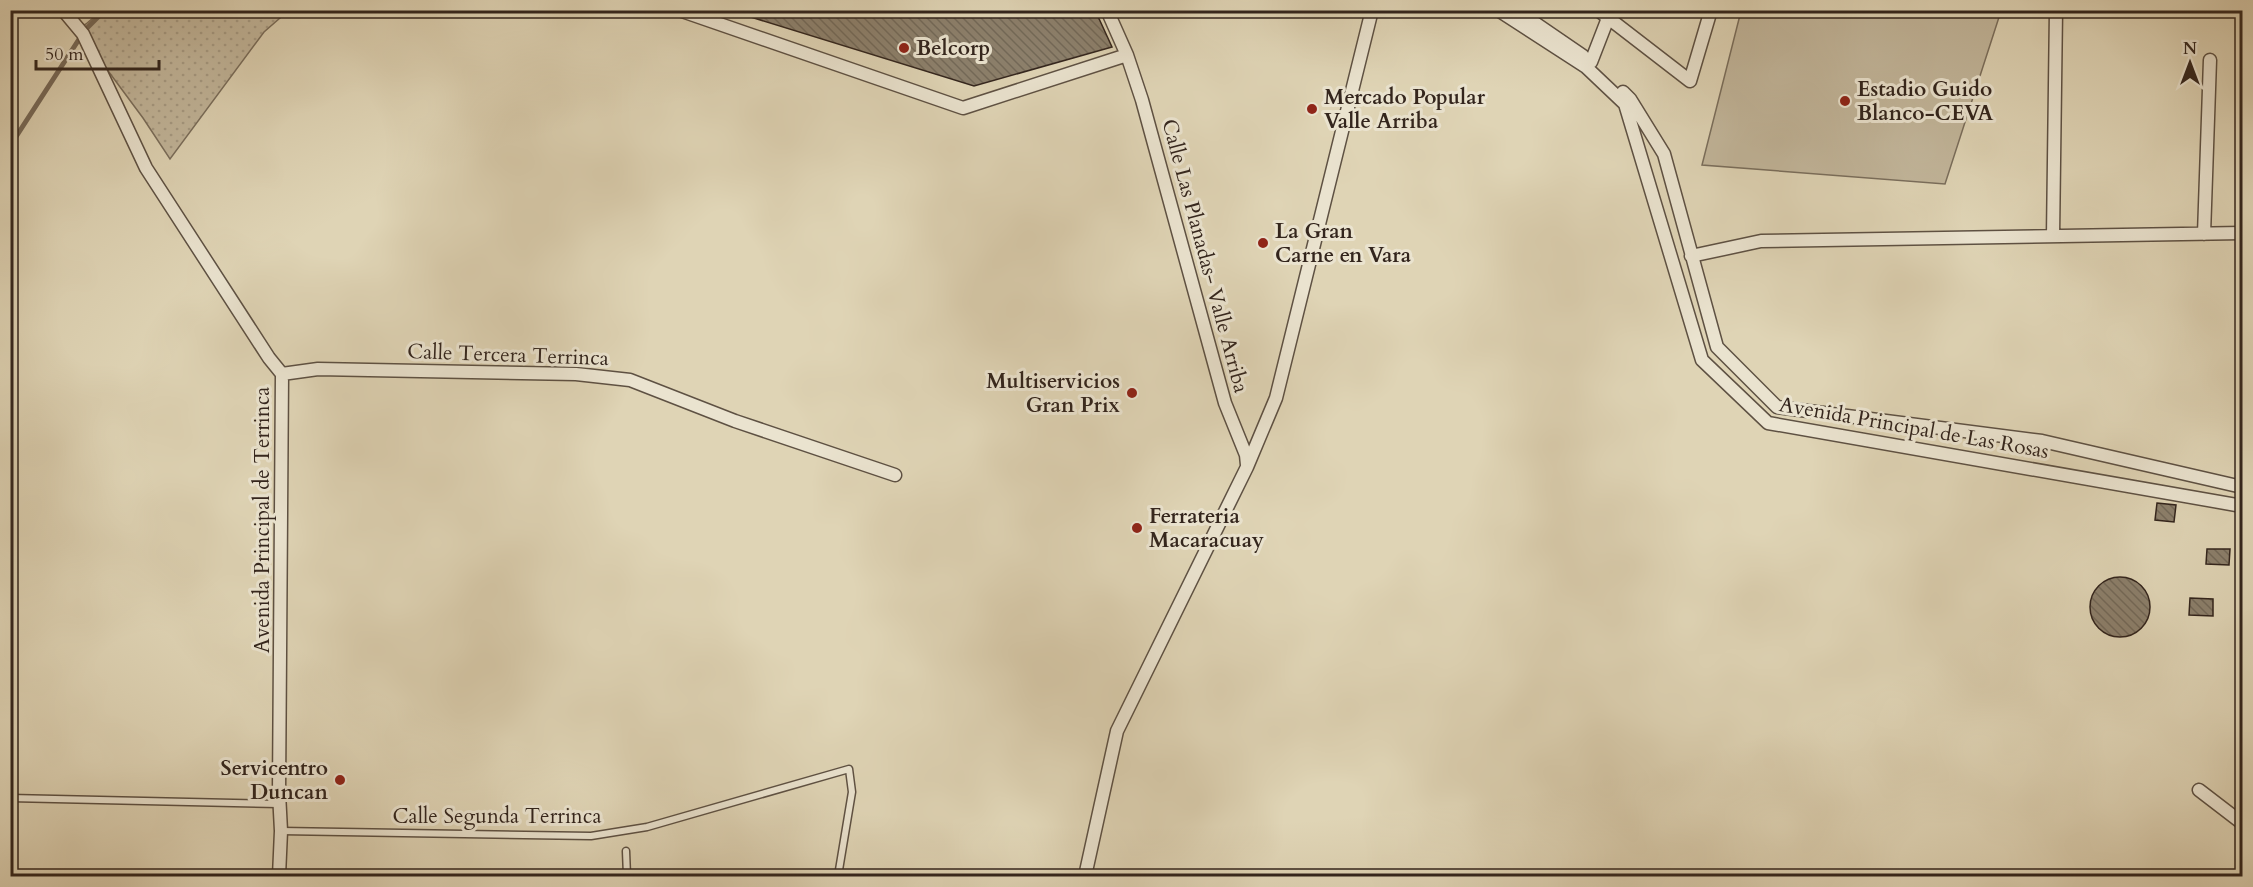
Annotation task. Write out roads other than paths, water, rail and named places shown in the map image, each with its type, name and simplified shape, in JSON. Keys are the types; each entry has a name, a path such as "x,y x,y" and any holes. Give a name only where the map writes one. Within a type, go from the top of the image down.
{"street":[{"name":"Avenida Principal de Terrinca","path":"63,10 83,34 146,168 269,358 282,374 279,876"},
{"path":"680,10 963,108 1127,55"},
{"name":"Calle Las Planadas- Valle Arriba","path":"1107,10 1127,55 1142,100 1225,403 1246,455 1247,467"},
{"path":"1086,876 1117,731 1247,467 1276,398 1372,10"},
{"name":"Avenida Principal de Las Rosas","path":"1498,10 1586,67 1624,104 1702,360 1768,423 2242,506"},
{"path":"1515,10 1591,62 1630,99 1664,154 1690,256 1717,347 1777,407 2042,441 2242,487"},
{"path":"1598,10 1610,14 1690,81 1712,10"},
{"path":"2053,236 2056,10"},
{"path":"1591,62 1610,14"},
{"path":"2204,234 2210,60"},
{"path":"1690,256 1761,241 2242,233"},
{"name":"Calle Tercera Terrinca","path":"282,374 318,369 576,374 630,380 735,421 895,475"},
{"path":"2199,790 2242,823"}],"lane":[{"name":"Calle Segunda Terrinca","path":"281,831 591,836 647,827 849,770 852,792 838,876"},
{"path":"10,798 280,804"},
{"path":"626,851 627,876"}],"waterway":[{"path":"10,146 85,30 105,10"}],"place":[{"name":"Belcorp","path":"904,48"},
{"name":"Estadio Guido Blanco-CEVA","path":"1845,101"},
{"name":"Mercado Popular Valle Arriba","path":"1312,109"},
{"name":"La Gran Carne en Vara","path":"1263,243"},
{"name":"Multiservicios Gran Prix","path":"1132,393"},
{"name":"Ferrateria Macaracuay","path":"1137,528"},
{"name":"Servicentro Duncan","path":"340,780"}]}
